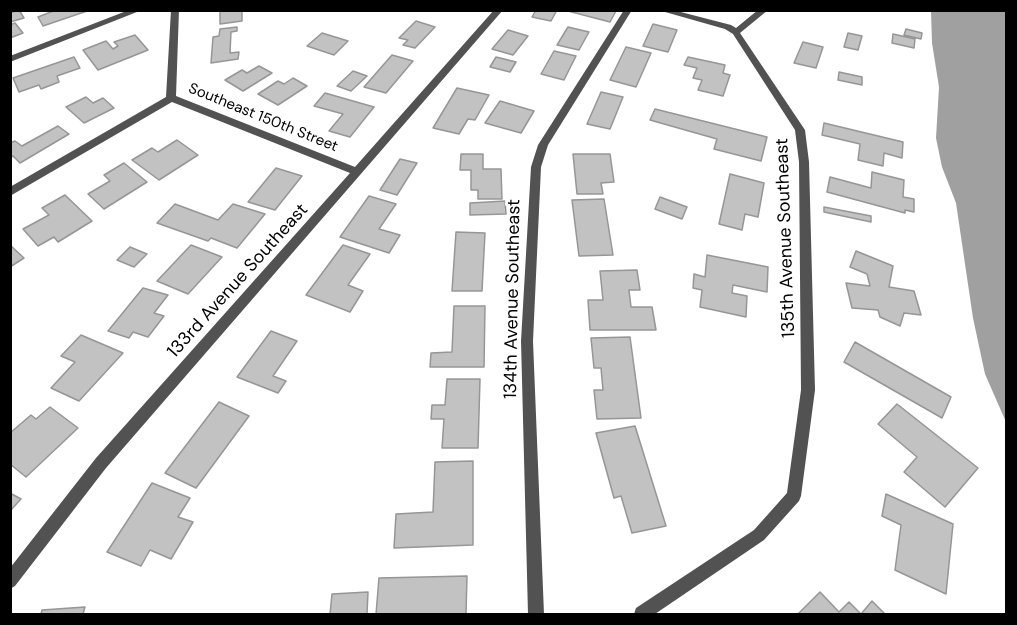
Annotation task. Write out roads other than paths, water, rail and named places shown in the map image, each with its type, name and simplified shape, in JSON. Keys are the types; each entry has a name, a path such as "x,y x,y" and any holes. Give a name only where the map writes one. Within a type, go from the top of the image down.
{"street":[{"path":"10,59 138,10"},
{"name":"Southeast 150th Street","path":"175,10 171,98 358,172"},
{"name":"133rd Avenue Southeast","path":"10,581 100,463 499,10"},
{"name":"134th Avenue Southeast","path":"536,615 527,341 536,167 543,145 628,10"},
{"path":"662,10 728,27 736,32 764,10"},
{"name":"135th Avenue Southeast","path":"642,615 759,535 794,496 808,390 804,162 800,130 736,32"},
{"path":"10,192 171,98"}]}
